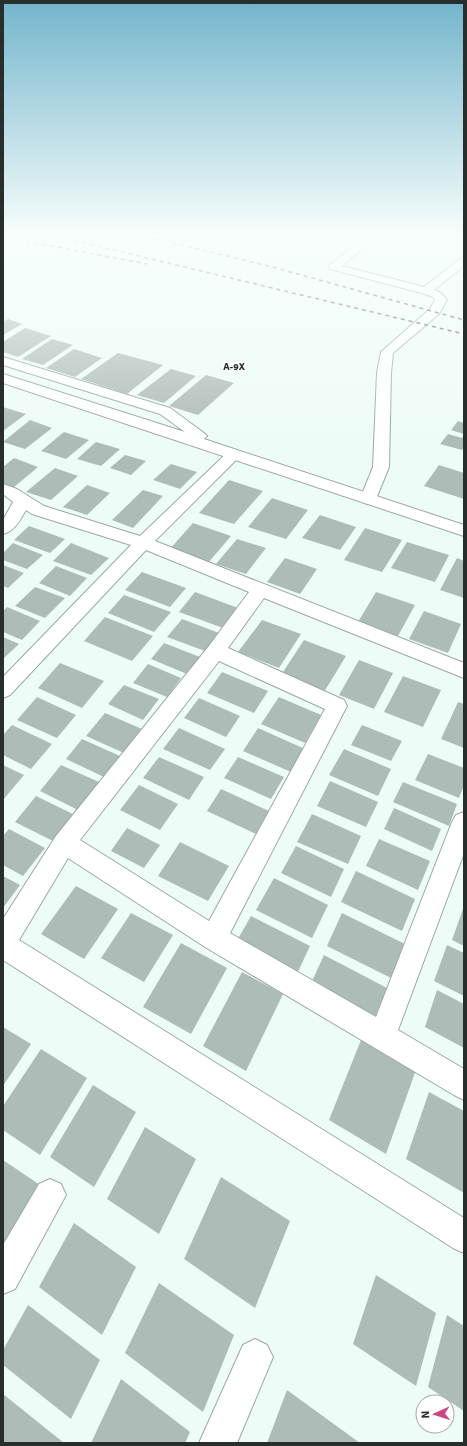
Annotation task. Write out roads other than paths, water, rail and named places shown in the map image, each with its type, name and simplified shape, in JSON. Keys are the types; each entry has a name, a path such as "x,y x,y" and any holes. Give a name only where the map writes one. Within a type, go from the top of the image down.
{"street":[{"path":"368,499 381,467 384,373 387,352 435,311 441,300"},
{"path":"3,361 165,411 216,448"},
{"path":"3,378 464,531"},
{"path":"3,690 143,543 234,454"},
{"path":"3,489 11,492 22,501 38,510 143,543 464,671"},
{"path":"3,529 11,522 22,501"},
{"path":"260,590 216,651 64,843 3,944 464,1237"},
{"path":"214,938 337,706 216,651"},
{"path":"382,1036 464,822"},
{"path":"64,843 214,938 464,1085"},
{"path":"3,1277 50,1195"},
{"path":"218,1443 255,1357"}],"railway":[{"path":"324,300 464,334"},
{"path":"393,300 464,320"}],"district":[{"name":"A-9X","path":"234,366"}]}
